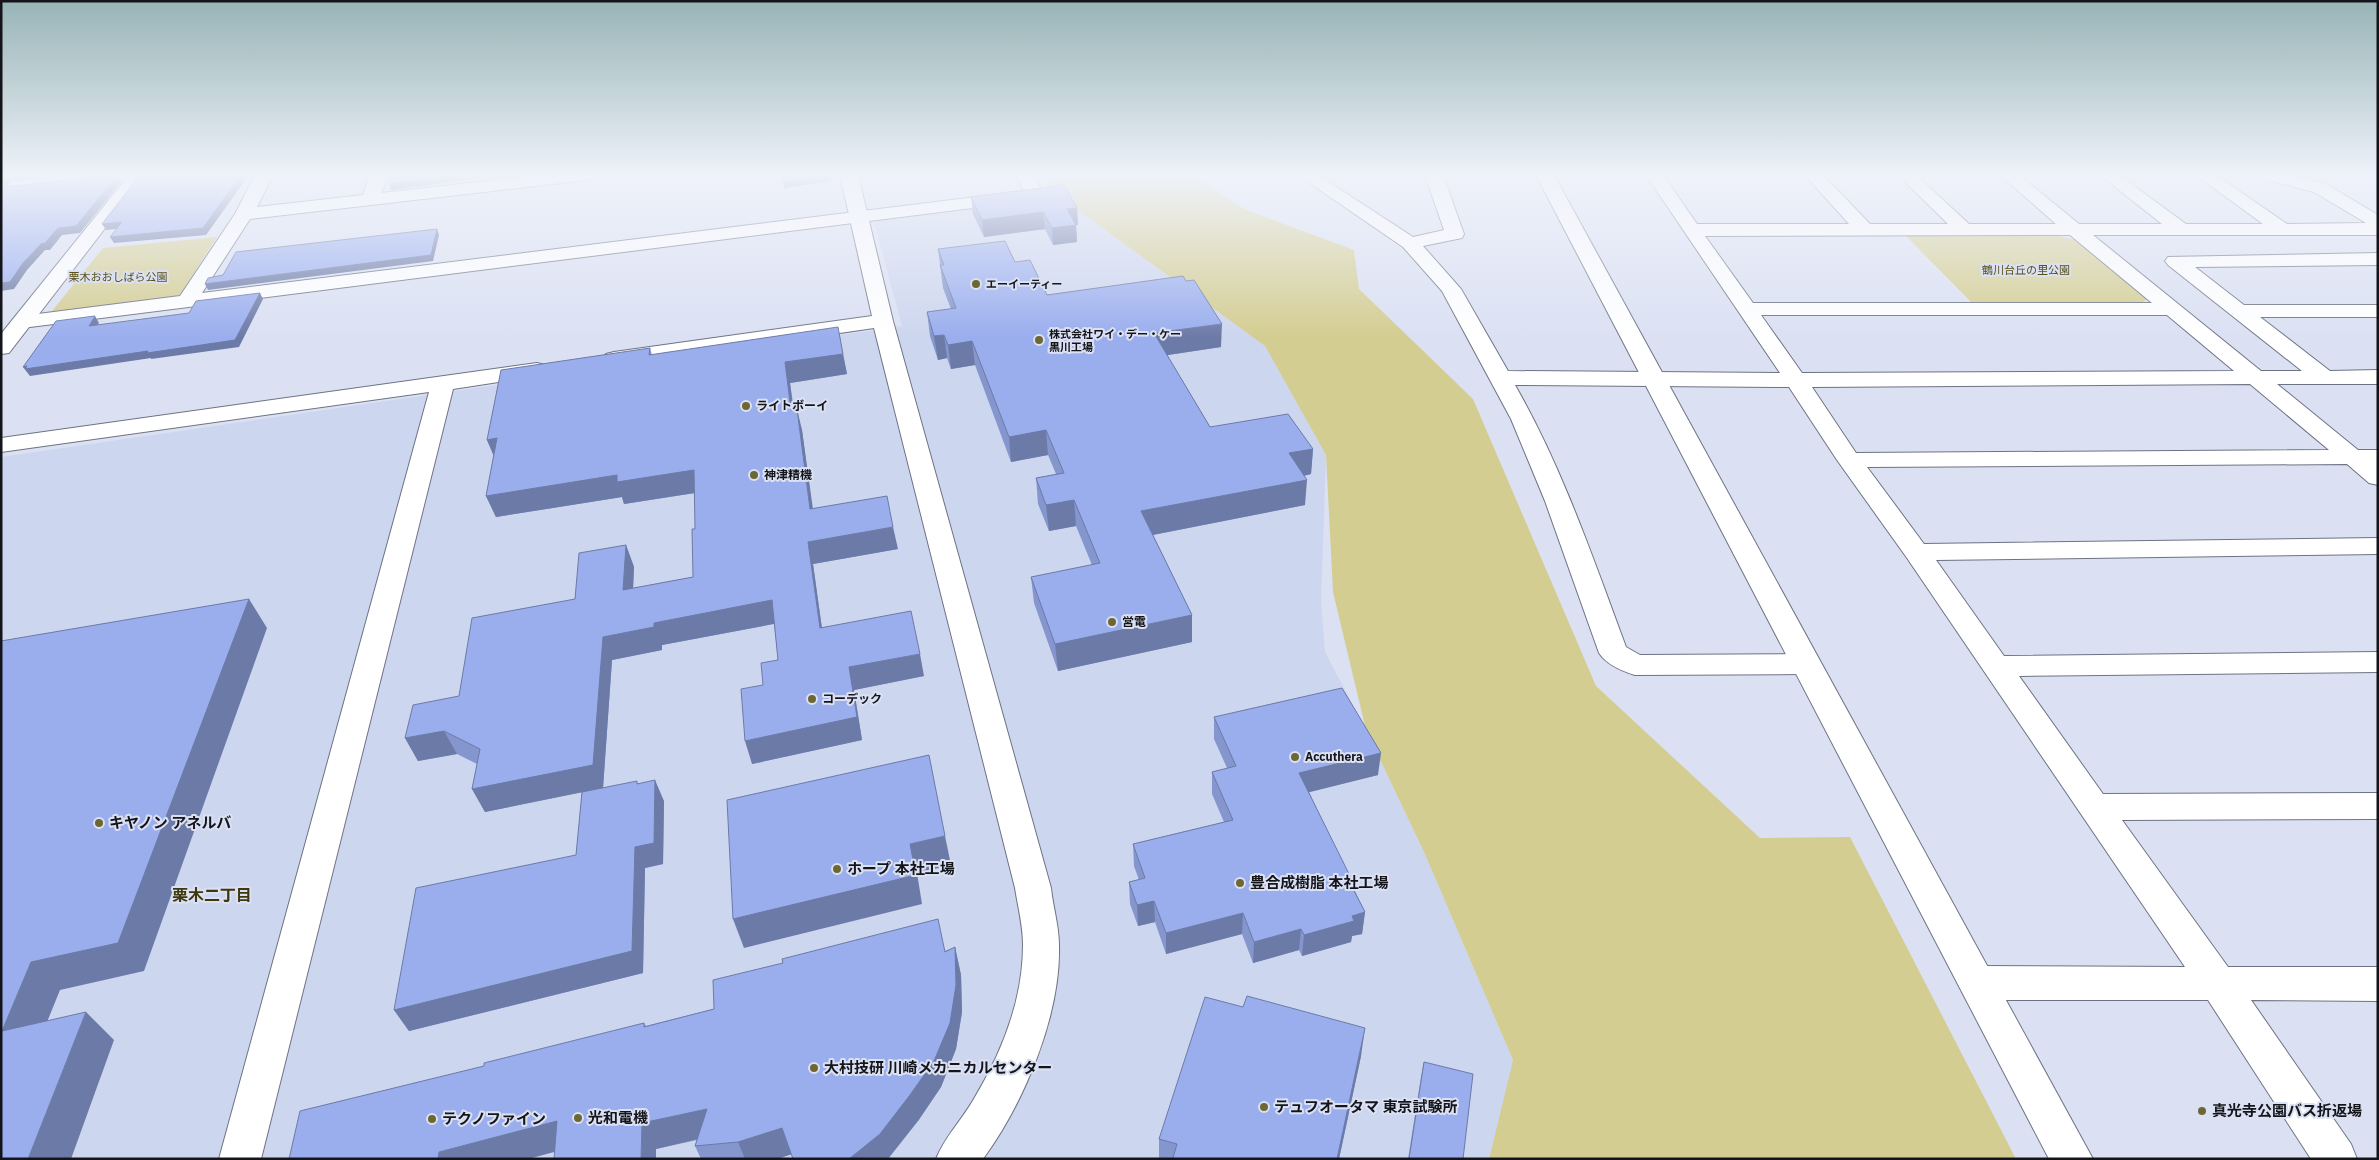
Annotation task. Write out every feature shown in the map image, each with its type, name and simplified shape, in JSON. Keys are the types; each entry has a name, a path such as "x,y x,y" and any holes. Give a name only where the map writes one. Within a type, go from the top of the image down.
{"street":[{"path":"1,348 95,229"},
{"path":"186,302 234,229"},
{"path":"1,325 770,229"},
{"path":"862,229 883,321 1033,888 1041,945 1034,1007 1005,1083 969,1145 957,1159"},
{"path":"1389,229 1410,243 1451,289 1502,378 1523,419 1558,501 1614,652 1635,665 1806,664"},
{"path":"1410,243 1455,234 1453,229"},
{"path":"1574,229 1806,664 1980,983 2072,1159"},
{"path":"1692,230 1951,229"},
{"path":"2073,229 2378,478"},
{"path":"1692,230 1849,460 1916,552 2218,984 2336,1159"},
{"path":"2324,377 2175,260 2378,259"},
{"path":"1747,309 2170,309"},
{"path":"2240,310 2378,311"},
{"path":"590,362 883,321"},
{"path":"1,445 560,366"},
{"path":"1502,378 1795,380 2378,377"},
{"path":"240,1159 443,383"},
{"path":"1849,460 2378,458"},
{"path":"1916,552 2378,546"},
{"path":"1995,666 2378,662"},
{"path":"2093,807 2378,806"},
{"path":"1980,983 2378,984"}],"shaded area":[{"path":"876,229 1105,229 1265,346 1326,455 1321,602 1325,652 1366,730 1424,852 1513,1060 1489,1159 1,1159 1,457 902,326"}],"green space":[{"path":"1104,229 1298,229 1354,250 1359,289 1473,399 1596,686 1760,838 1850,837 2016,1159 1489,1159 1513,1060 1424,852 1366,730 1333,592 1326,455 1265,346"},
{"name":"鶴川台丘の里公園","path":"1905,235 2055,235 2075,240 2147,299 2139,305 1975,306"},
{"name":"栗木おおしばら公園","path":"217,237 180,295 169,300 61,314 52,311 103,248"}],"building":[{"path":"1,229 57,229 23,263 10,282 1,283"},
{"path":"116,229 191,229 110,237"},
{"path":"437,229 431,255 205,284 208,278 223,275 236,252"},
{"path":"1005,241 1015,262 1030,260 1047,295 1183,276 1186,281 1194,280 1222,324 1154,333 1210,427 1288,414 1313,449 1289,453 1307,480 1141,511 1192,615 1055,644 1031,577 1100,563 1074,500 1046,505 1036,478 1064,473 1046,430 1009,437 972,341 948,345 944,335 934,336 927,312 956,308 940,265 944,265 938,249"},
{"path":"260,293 235,340 25,369 27,366 23,367 56,321 95,316 89,326 189,313 196,301"},
{"path":"838,327 843,354 785,362 791,410 797,409 810,509 887,496 893,527 808,542 820,628 911,611 920,654 849,667 857,717 745,741 741,689 763,685 761,663 778,660 772,600 654,623 654,627 603,637 593,765 472,789 480,749 444,731 405,738 413,705 459,696 472,618 575,599 579,553 626,545 623,590 693,577 692,529 695,529 694,470 617,482 617,475 486,496 497,438 487,440 501,370 650,348 649,355"},
{"name":"キヤノン アネルバ","path":"249,599 118,943 31,962 2,1031 86,1012 28,1159 1,1159 1,641"},
{"path":"1342,688 1381,753 1299,773 1354,884 1351,885 1365,912 1352,916 1354,921 1304,935 1301,929 1254,942 1243,913 1166,933 1154,901 1137,905 1129,882 1145,878 1133,844 1233,820 1212,772 1236,766 1214,717"},
{"name":"ホープ 本社工場","path":"929,755 945,836 910,844 916,875 733,919 727,800"},
{"path":"655,780 654,843 635,847 632,951 394,1010 416,888 576,855 582,792 637,781 637,784"},
{"path":"938,919 945,952 955,947 956,985 950,1023 934,1061 910,1095 880,1134 849,1159 793,1159 782,1128 738,1142 695,1146 707,1109 642,1123 641,1159 554,1159 557,1121 439,1152 438,1159 289,1159 300,1111 484,1066 484,1063 644,1023 644,1027 714,1009 713,980 783,963 782,959"},
{"name":"テュフオータマ 東京試験所","path":"1247,996 1365,1028 1337,1159 1175,1159 1173,1158 1177,1144 1159,1139 1205,997 1243,1007"},
{"path":"1424,1062 1473,1074 1463,1159 1409,1159"}],"place":[{"name":"エーイーティー","path":"976,284"},
{"name":"株式会社ワイ・デー・ケー 黒川工場","path":"1039,340"},
{"name":"ライトボーイ","path":"746,406"},
{"name":"神津精機","path":"754,475"},
{"name":"営電","path":"1112,622"},
{"name":"コーデック","path":"812,699"},
{"name":"Accuthera","path":"1295,757"},
{"name":"キヤノン アネルバ","path":"99,823"},
{"name":"ホープ 本社工場","path":"837,869"},
{"name":"豊合成樹脂 本社工場","path":"1240,883"},
{"name":"大村技研 川崎メカニカルセンター","path":"814,1068"},
{"name":"テュフオータマ 東京試験所","path":"1264,1107"},
{"name":"真光寺公園バス折返場","path":"2202,1111"},
{"name":"光和電機","path":"578,1118"},
{"name":"テクノファイン","path":"432,1119"}],"district":[{"name":"栗木二丁目","path":"212,895"}]}
